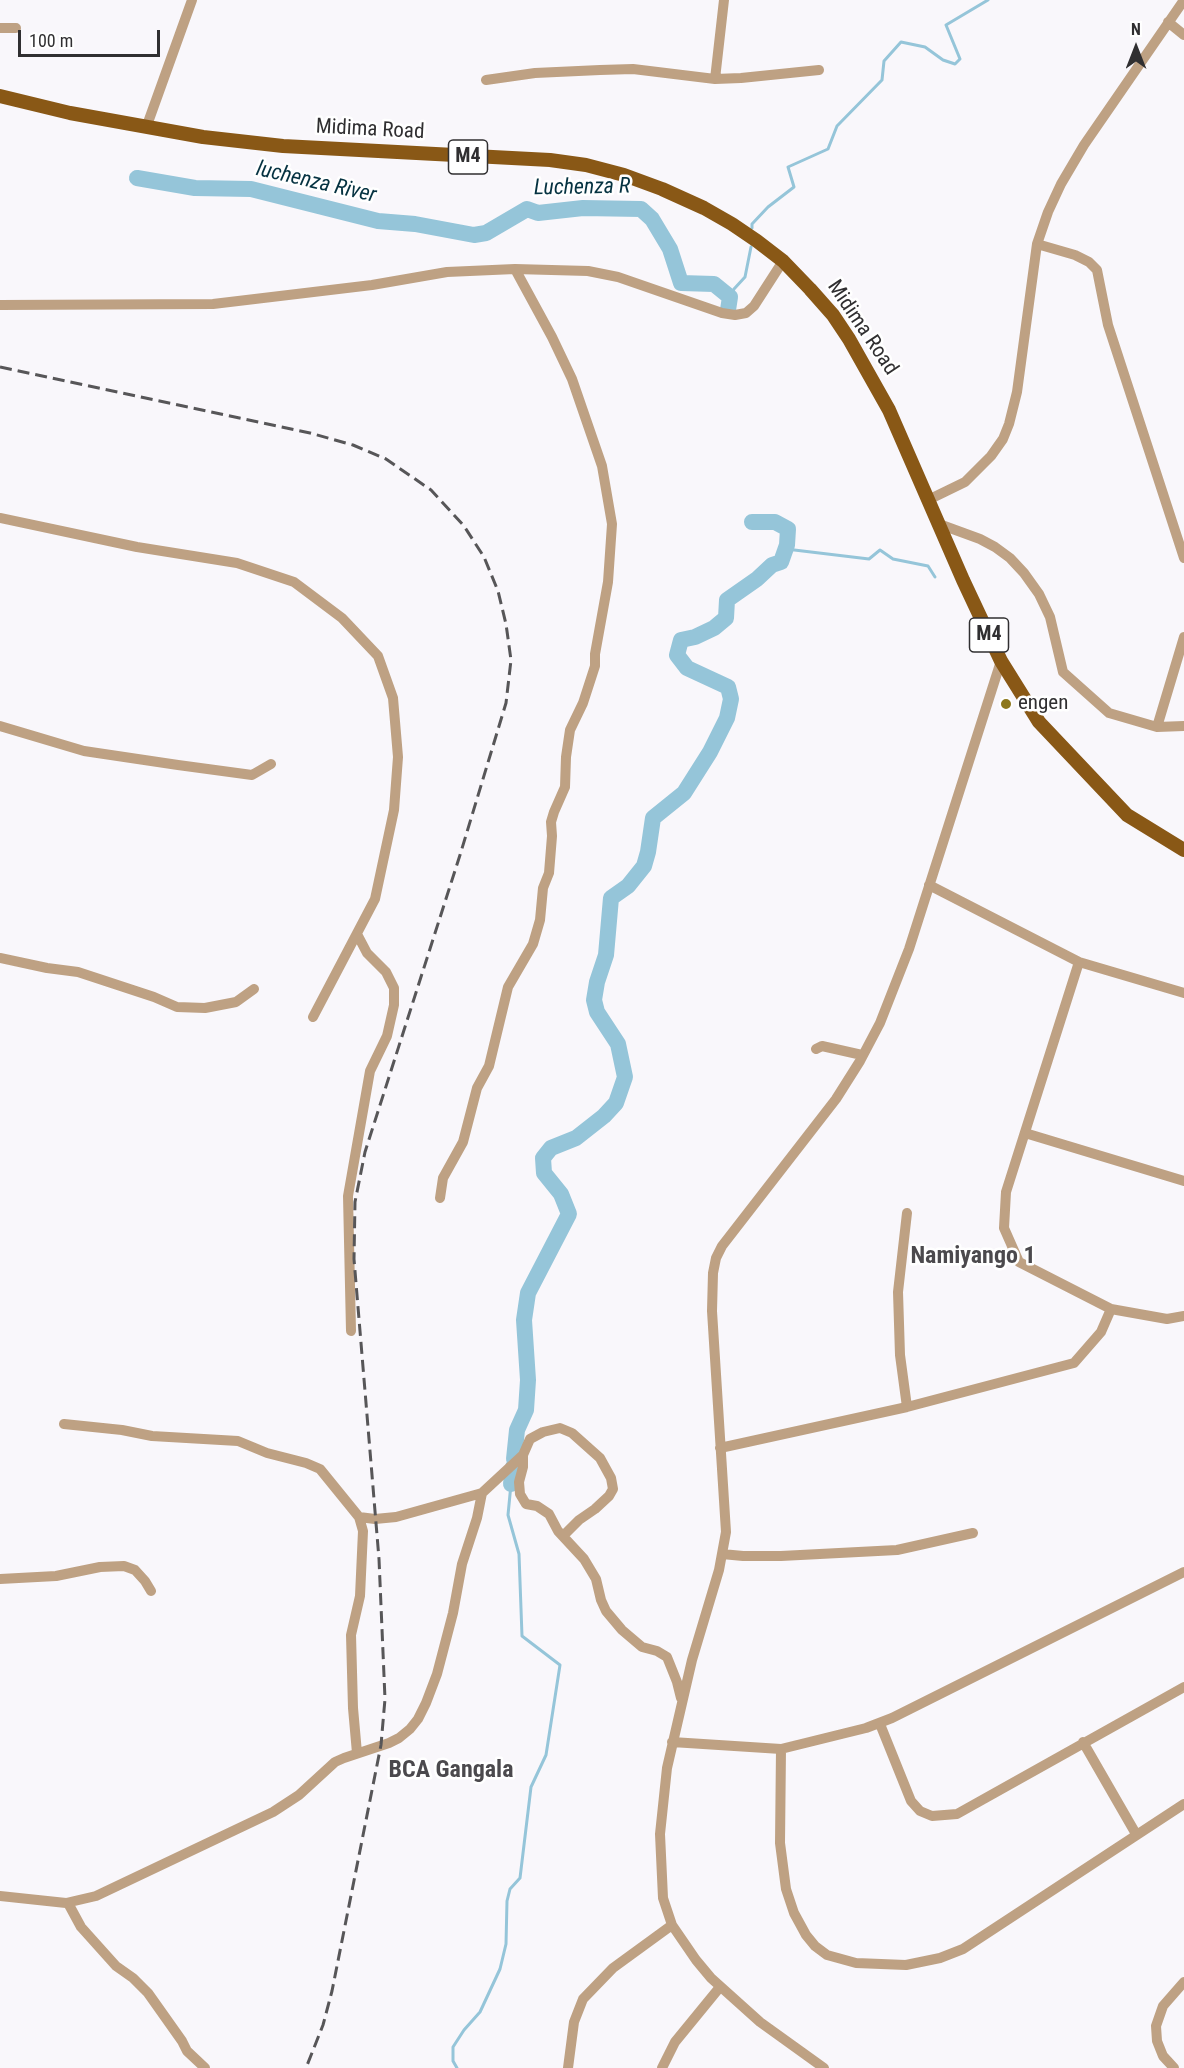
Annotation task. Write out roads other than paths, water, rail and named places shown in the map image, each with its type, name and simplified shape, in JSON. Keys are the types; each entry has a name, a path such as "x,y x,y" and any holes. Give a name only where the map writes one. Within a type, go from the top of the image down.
{"main road":[{"name":"Midima Road","path":"0,96 146,128 283,146 550,160 586,165 624,175 704,208 757,241 783,261 825,306 849,339 881,393 1001,661 1039,722 1127,815 1184,850"}],"street":[{"path":"146,128 192,0"},
{"path":"715,79 724,0"},
{"path":"928,500 965,482 991,456 1003,439 1017,392 1037,244 1048,212 1060,184 1090,135 1184,0"},
{"path":"1168,22 1184,35"},
{"path":"0,28 16,28"},
{"path":"486,80 563,71 621,69 715,79 819,70"},
{"path":"1037,244 1075,255 1089,262 1097,270 1108,325 1184,558"},
{"path":"0,305 213,303 372,285 447,272 515,269 588,271 618,276 722,313 735,315 746,313 754,306 783,261"},
{"path":"440,1198 443,1178 463,1142 477,1088 489,1066 508,987 533,944 540,920 543,888 549,873 551,822 565,787 570,730 583,703 595,666 595,654 608,582 612,524 602,466 572,379 515,269"},
{"path":"0,518 137,546 237,563 294,582 342,618 378,657 393,698 398,757 394,810 375,899 313,1017"},
{"path":"939,524 980,539 1010,558 1024,573 1039,594 1050,617 1063,672 1109,713 1157,727 1184,726"},
{"path":"1157,727 1184,637"},
{"path":"825,2068 760,2022 720,1987 696,1960 672,1925 663,1898 660,1834 662,1798 681,1702 722,1554 726,1522 712,1311 716,1258 735,1226 836,1099 880,1023 896,987 1001,661"},
{"path":"0,726 84,751 252,776 271,764"},
{"path":"929,885 1079,962 1184,993"},
{"path":"351,1331 348,1196 370,1071 387,1036 394,1005 394,988 386,972 368,953 357,934"},
{"path":"0,958 78,972 177,1007 205,1008 236,1002 254,988"},
{"path":"1079,962 1006,1192 1004,1228 1019,1262 1111,1309 1167,1319 1184,1316"},
{"path":"816,1049 822,1046 862,1055"},
{"path":"1025,1133 1184,1181"},
{"path":"907,1213 898,1292 900,1355 907,1407"},
{"path":"720,1448 907,1407 1074,1363 1101,1332 1111,1309"},
{"path":"64,1424 122,1430 152,1436 238,1441 267,1453 306,1462 320,1468 359,1517 363,1531 360,1596 351,1635 357,1753"},
{"path":"563,1536 609,1496 613,1489 607,1469 591,1450 572,1433 560,1428 530,1438 523,1455 519,1482 520,1494 526,1504 537,1506 549,1514 558,1531 591,1569 606,1611 621,1630 642,1647 657,1651 667,1657 677,1682 681,1702"},
{"path":"359,1517 375,1519 396,1517 482,1493 523,1455"},
{"path":"0,1896 68,1903 96,1896 273,1812 299,1795 335,1762 399,1738 410,1729 426,1703 437,1674 453,1613 462,1564 477,1518 482,1493"},
{"path":"722,1554 781,1556 897,1550 973,1533"},
{"path":"0,1579 56,1576 100,1567 124,1566 135,1570 151,1591"},
{"path":"672,1742 781,1749 879,1724 1184,1572"},
{"path":"879,1724 910,1801 920,1811 932,1816 957,1814 1184,1687"},
{"path":"1083,1742 1136,1834"},
{"path":"781,1749 780,1844 786,1889 802,1928 815,1946 827,1955 856,1963 906,1965 940,1958 963,1948 1184,1804"},
{"path":"68,1903 81,1927 116,1966 134,1978 148,1993 188,2052 205,2068"},
{"path":"568,2068 574,2022 583,1999 612,1968 672,1925"},
{"path":"1174,2068 1163,2056 1157,2041 1156,2026 1163,2006 1184,1983"},
{"path":"662,2068 675,2042 720,1987"}],"waterway":[{"path":"752,228 752,224 768,207 794,187 788,167 828,149 837,126 882,80 884,61 901,42 925,47 943,60 955,64 960,59 946,25 988,0"},
{"name":"Luchenza R","path":"137,178 195,188 251,189 378,221 415,224 474,235 486,233 527,209 538,213 583,208 641,209 652,219 670,249 681,283 714,284 730,297 728,310"},
{"path":"730,297 745,277 751,247"},
{"path":"514,1459 517,1430 526,1410 528,1380 524,1320 528,1293 569,1214 561,1194 544,1173 543,1158 551,1148 576,1138 604,1116 616,1103 625,1077 618,1044 597,1012 594,1000 606,955 611,898 628,886 644,866 653,818 684,793 710,752 727,718 731,699 728,687 687,668 677,655 681,640 695,637 714,628 726,618 727,600 757,579 772,565 781,562 787,545 788,529 775,522 752,522"},
{"path":"786,549 869,559 880,550 893,559 928,566 935,577"},
{"path":"511,1484 513,1467"},
{"path":"457,2068 453,2061 453,2047 480,2012 500,1969 506,1944 507,1901 510,1889 520,1878 531,1787 546,1755 560,1665 522,1636 519,1554 508,1515 511,1484"}],"railway":[{"path":"0,367 310,433 353,445 386,459 431,490 464,526 484,557 498,591 506,624 511,660 506,703 365,1152 355,1202 354,1259 379,1559 385,1699 381,1745 332,1991 323,2025 306,2068"}],"place":[{"name":"engen","path":"1006,704"}],"district":[{"name":"Namiyango 1","path":"973,1257"},
{"name":"BCA Gangala","path":"451,1771"}],"water label":[{"name":"luchenza River","path":"316,183"}]}
